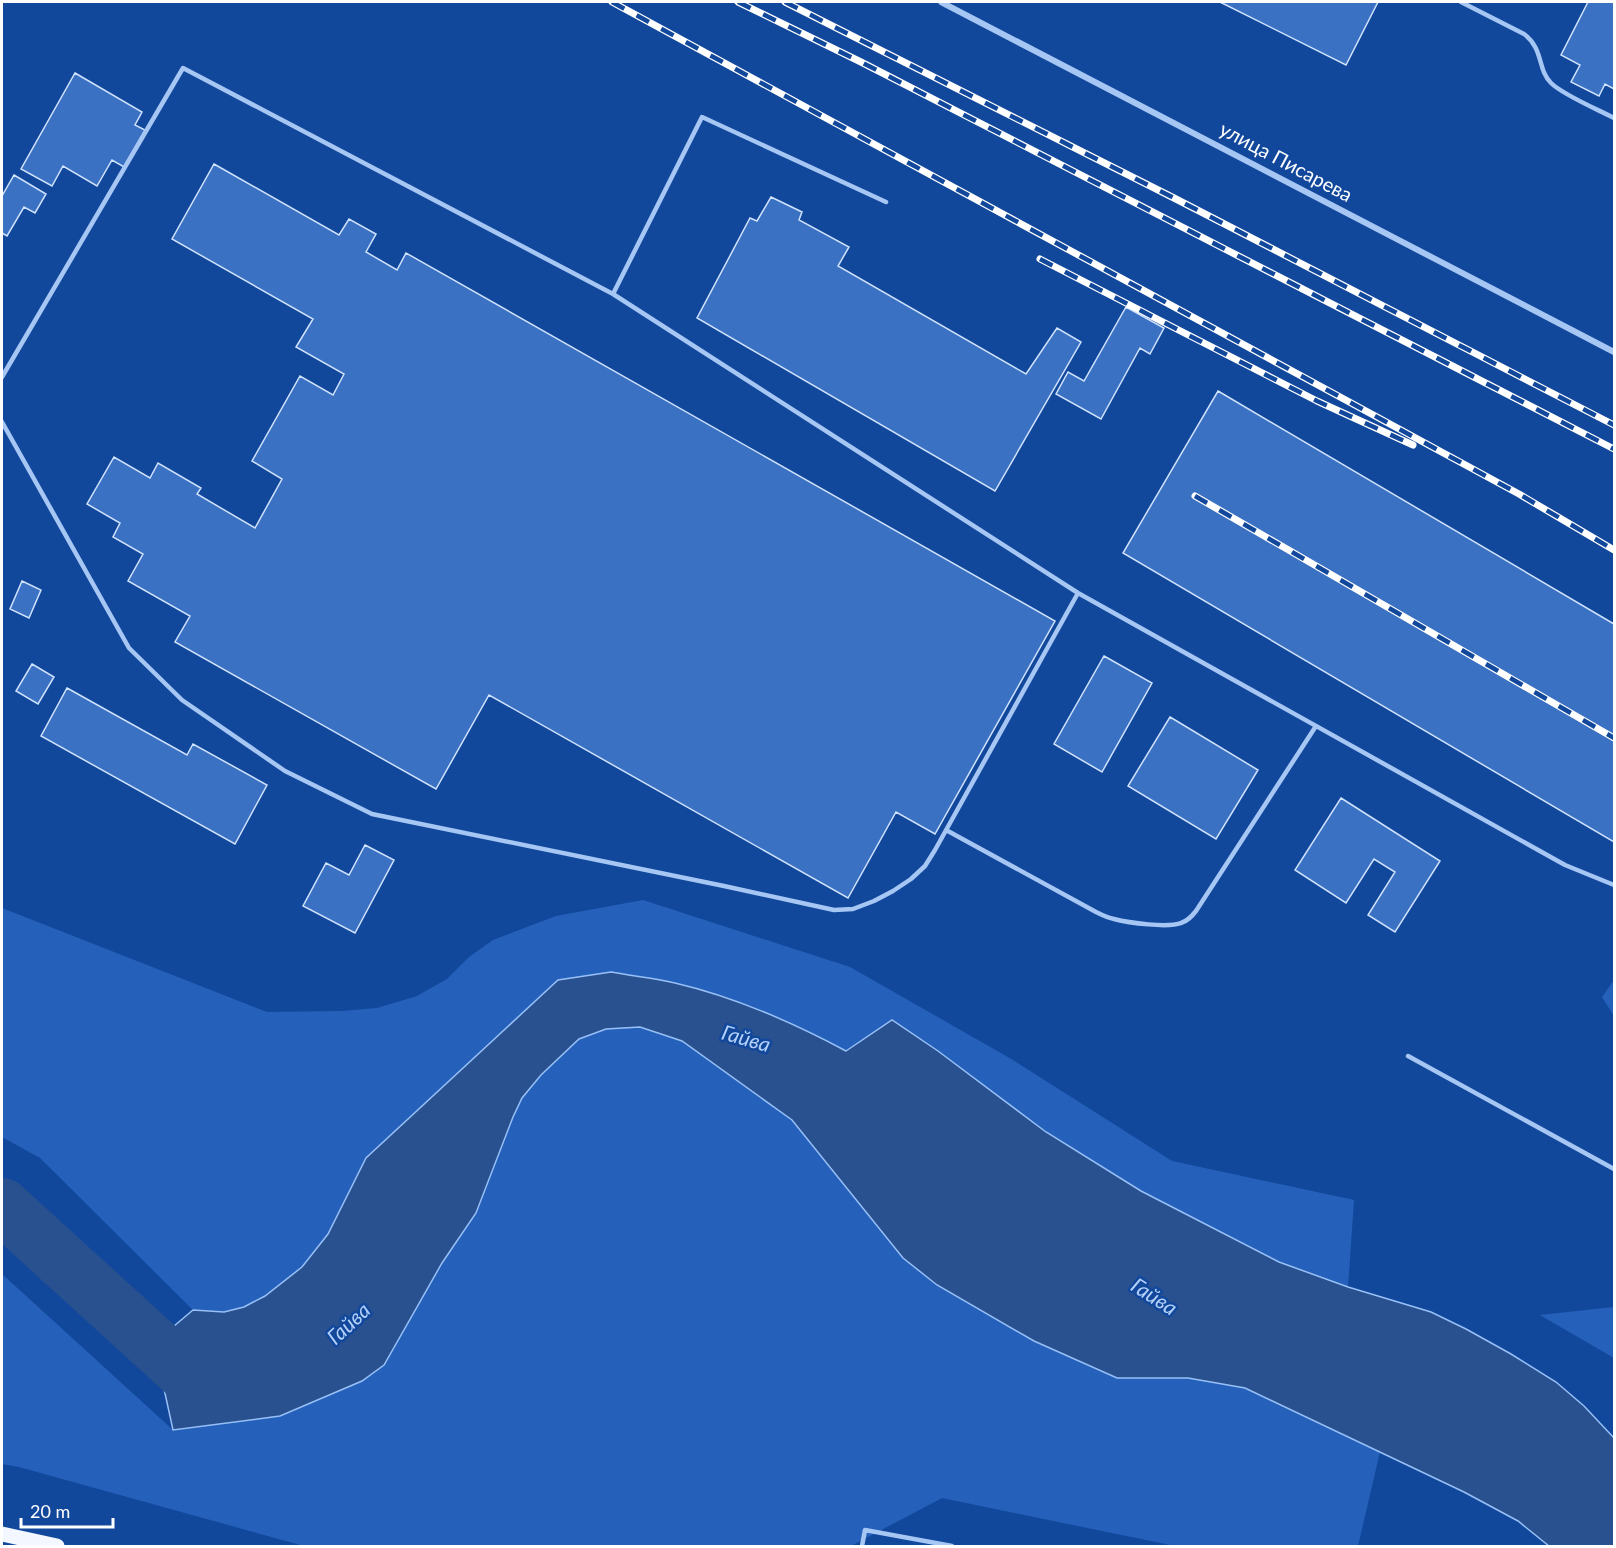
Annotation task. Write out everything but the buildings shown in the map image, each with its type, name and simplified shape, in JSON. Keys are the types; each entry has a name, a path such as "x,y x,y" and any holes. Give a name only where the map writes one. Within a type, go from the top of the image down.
{"main road":[{"path":"2,1534 57,1546"}],"street":[{"name":"улица Писарева","path":"941,2 1614,352"}],"lane":[{"path":"1461,2 1533,40 1550,82 1614,118"},
{"path":"2,377 183,68 613,294 1078,593 1565,866 1614,885"},
{"path":"613,294 702,117 886,202"},
{"path":"2,422 129,648 182,700 285,771 372,814 834,910 853,909 874,901 911,879 925,866 1078,593"},
{"path":"946,830 1105,916 1131,923 1168,925 1181,923 1196,911 1316,726"},
{"path":"1408,1056 1614,1169"},
{"path":"862,1546 865,1530 952,1546"}],"shaded area":[{"path":"643,900 850,967 1013,1060 1172,1161 1354,1200 1348,1287 1279,1262 1141,1191 1046,1132 938,1051 892,1020 846,1051 808,1031 741,1002 558,980 366,1158 328,1234 302,1267 265,1296 244,1307 224,1312 193,1310 40,1158 2,1137 2,908 267,1012 377,1008 417,996 447,979 469,957 493,940 556,916"},
{"path":"1614,980 1614,1016 1602,997"},
{"path":"640,1027 682,1041 792,1120 903,1258 937,1285 1034,1341 1117,1378 1188,1378 1245,1388 1380,1452 1358,1546 1175,1546 942,1498 851,1546 304,1546 2,1464 2,1274 173,1430 280,1416 384,1365 442,1263 476,1213 522,1098 541,1075 579,1039 606,1029"},
{"path":"1614,1307 1614,1358 1540,1315"}],"water":[{"path":"611,972 667,981 719,995 784,1020 846,1051 892,1020 938,1051 1046,1132 1141,1191 1279,1262 1348,1287 1431,1312 1511,1354 1556,1382 1584,1406 1614,1438 1614,1546 1549,1546 1518,1521 1464,1492 1245,1388 1188,1378 1117,1378 1034,1341 937,1285 903,1258 792,1120 682,1041 640,1027 606,1029 579,1039 541,1075 522,1098 476,1213 442,1263 384,1365 362,1381 280,1416 173,1430 154,1343 193,1310 224,1312 244,1307 265,1296 302,1267 328,1234 366,1158 558,980"}],"waterway":[{"name":"Гайва","path":"2,1206 192,1379 217,1378"}],"railway":[{"path":"612,2 1519,494 1614,550"},
{"path":"738,2 861,62 1614,449"},
{"path":"785,2 1174,198 1614,425"},
{"path":"1040,259 1317,401 1413,445"},
{"path":"1195,496 1614,738"}]}
